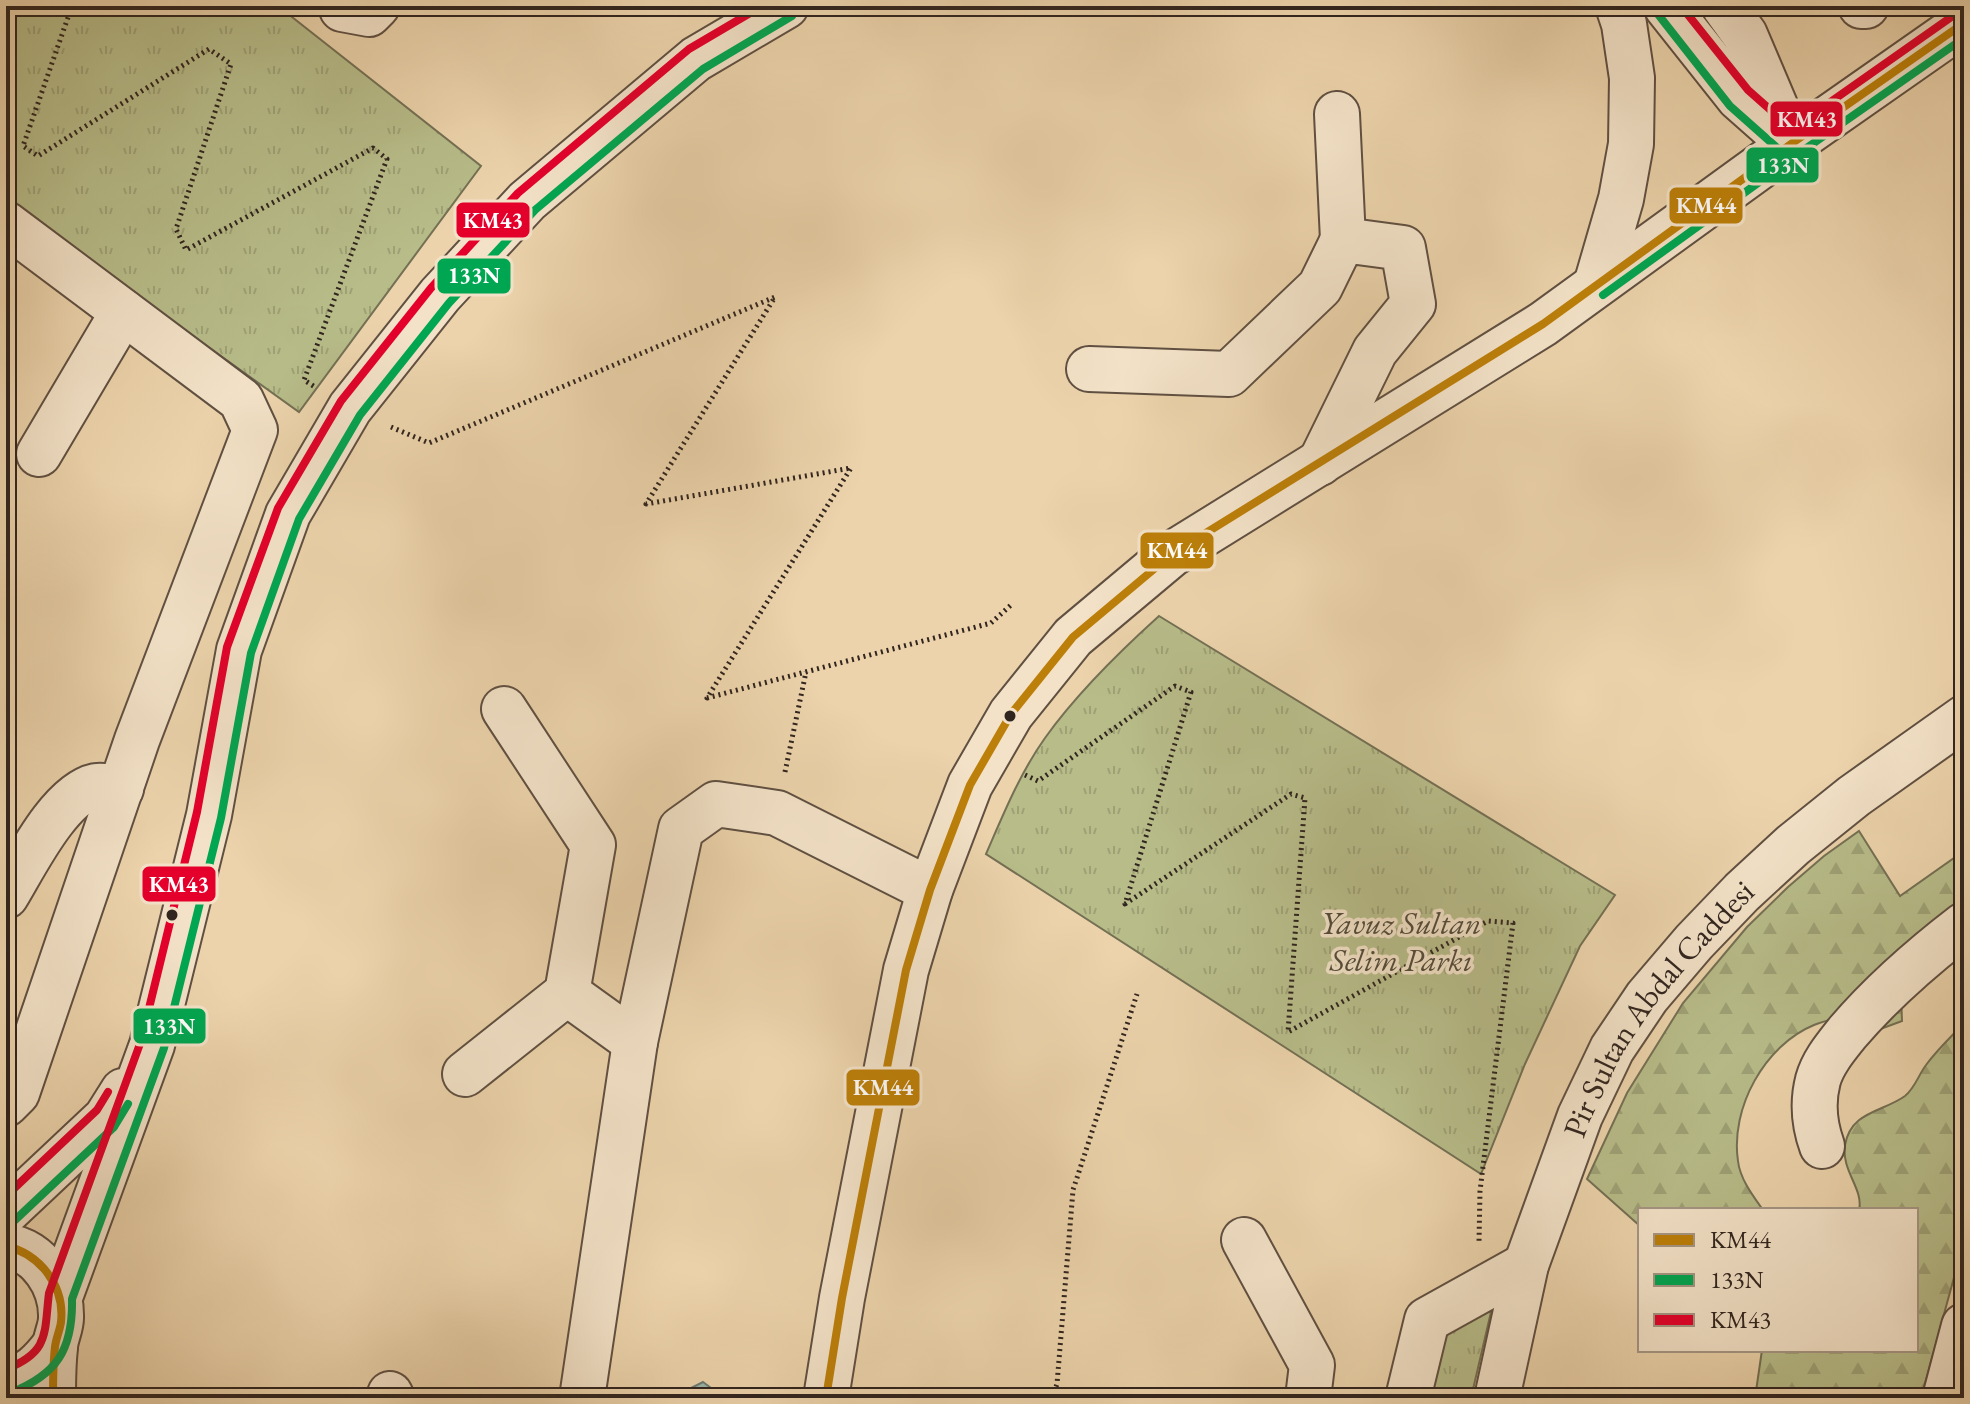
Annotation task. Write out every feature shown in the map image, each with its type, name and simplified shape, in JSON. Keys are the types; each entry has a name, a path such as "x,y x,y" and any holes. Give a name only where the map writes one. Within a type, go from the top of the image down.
{"street":[{"path":"342,6 342,9 369,14 377,6"},
{"path":"60,1297 152,1045 209,815 239,650 288,514 350,408 440,295 527,201 696,59 786,6"},
{"path":"1596,285 1621,199 1631,144 1632,78 1624,24 1618,6"},
{"path":"1666,6 1739,98 1791,144"},
{"path":"1724,6 1745,35 1791,144"},
{"path":"826,1398 842,1298 906,970 930,890 970,785 1011,714 1073,637 1172,554 1543,324 1964,23"},
{"path":"1089,369 1229,374 1320,287 1343,240 1337,114"},
{"path":"6,224 241,400 255,430 137,740 17,1093 6,1104"},
{"path":"1320,463 1375,351 1413,304 1403,248 1343,240"},
{"path":"39,454 123,312"},
{"path":"465,1074 567,993 593,845 504,709"},
{"name":"Pir Sultan Abdal Caddesi","path":"1497,1398 1526,1265 1580,1116 1612,1049 1647,997 1742,892 1793,845 1854,796 1964,718"},
{"path":"6,896 44,833 66,804 86,789 100,785 121,789"},
{"path":"582,1398 635,1042 681,829 716,804 777,813 930,890"},
{"path":"1822,1146 1814,1113 1819,1077 1826,1061 1869,1007 1905,972 1964,925"},
{"path":"567,993 635,1042"},
{"path":"6,1212 106,1118 152,1045"},
{"path":"1244,1240 1312,1365 1308,1398"},
{"path":"6,1246 34,1258 50,1275 60,1297 61,1321 55,1345 53,1398"},
{"path":"1408,1398 1427,1320 1526,1265"},
{"path":"1945,1398 1964,1326"},
{"path":"6,1382 27,1375 43,1362 55,1345"}],"path":[{"path":"72,6 23,146 38,156 209,49 231,64 176,229 186,250 373,148 387,159 304,380 350,408 429,443 775,297 646,504 851,468 707,698 991,623 1012,604"},
{"path":"777,813 806,672"},
{"path":"1024,774 1038,781 1175,686 1191,692 1125,904 1291,794 1305,798 1288,1032 1488,921 1513,923 1480,1191 1478,1291"},
{"path":"1052,1398 1057,1384 1073,1190 1137,994"}],"green space":[{"path":"6,6 278,6 481,166 299,412 6,202"},
{"name":"Yavuz Sultan Selim Parkı","path":"1159,616 1615,895 1580,946 1525,1064 1481,1174 986,854 1020,780 1045,738 1099,674"},
{"path":"1859,831 1900,896 1964,851 1964,910 1901,994 1902,1021 1878,1030 1850,1014 1823,1022 1796,1034 1766,1063 1746,1100 1737,1141 1741,1174 1762,1208 1638,1208 1638,1224 1587,1179 1627,1093 1683,1003 1747,927 1824,856"},
{"path":"1964,1023 1964,1241 1921,1398 1755,1398 1762,1352 1918,1352 1918,1208 1859,1208 1858,1195 1846,1163 1845,1145 1848,1134 1861,1119 1908,1093 1930,1059"},
{"path":"1466,1310 1491,1312 1471,1398 1426,1398 1439,1343"}],"shaded area":[{"path":"703,1382 721,1398 686,1398 691,1388"}],"transit line":[{"name":"KM43","path":"6,1369 31,1356 42,1340 49,1293 141,1041 197,812 227,647 278,508 341,401 431,288 518,193 689,49 762,6"},
{"name":"KM43","path":"1681,6 1748,90 1792,129 1957,13"},
{"name":"133N","path":"1657,13 1730,106 1783,153"},
{"name":"133N","path":"10,1393 51,1369 65,1346 72,1317 72,1299 164,1048 221,818 251,653 299,519 360,415 449,303 535,210 703,69 792,16"},
{"name":"KM44","path":"826,1398 842,1298 906,970 930,890 970,785 1011,714 1073,637 1172,554 1543,324 1964,23"},
{"name":"133N","path":"1603,295 1964,38"},
{"name":"KM43","path":"6,1196 97,1110 108,1092"},
{"name":"133N","path":"14,1221 114,1127 128,1104"},
{"name":"KM44","path":"6,1246 30,1256 39,1264 59,1296 61,1322 55,1347 53,1398"}]}
